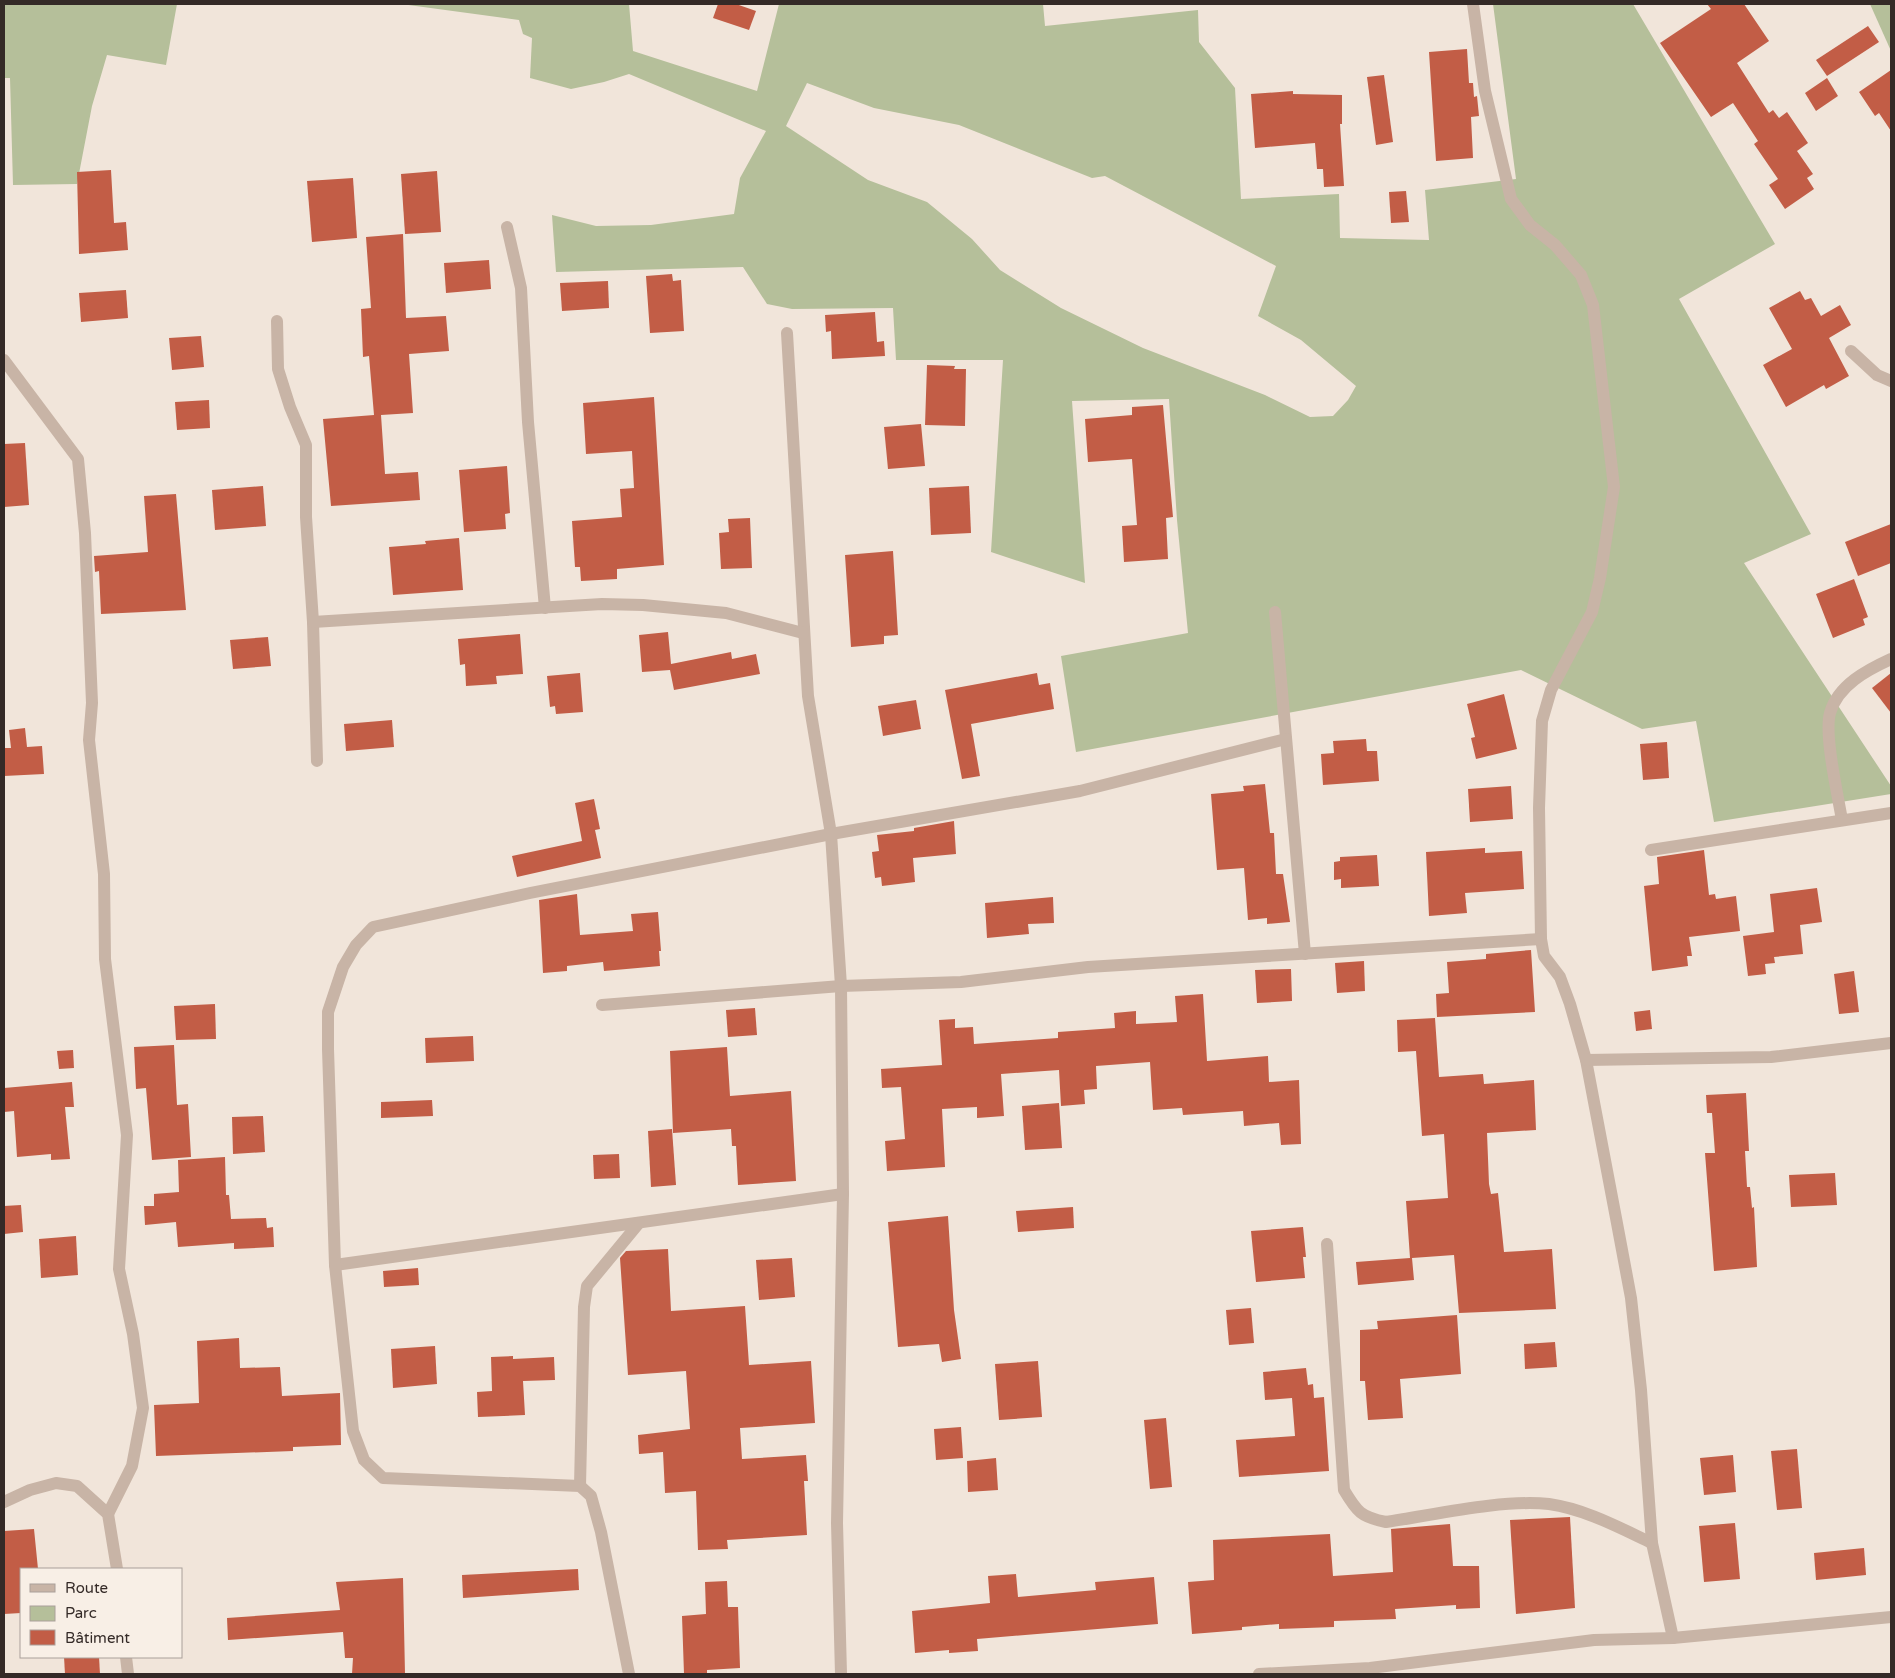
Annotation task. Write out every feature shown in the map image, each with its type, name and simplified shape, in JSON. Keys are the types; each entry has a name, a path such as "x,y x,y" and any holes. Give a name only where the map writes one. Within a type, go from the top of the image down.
{"street":[{"path":"1473,4 1485,91 1511,198 1530,224 1555,245 1581,274 1593,305 1614,487 1600,578 1592,612 1551,690 1542,722 1539,808 1541,938 1544,956 1560,977 1570,1004 1586,1060 1631,1298 1652,1543 1673,1638"},
{"path":"507,227 521,288 528,422 545,608"},
{"path":"277,322 278,369 290,408 306,445 306,517 313,622 317,761"},
{"path":"787,334 808,696 831,834 841,986 843,1194 837,1523 841,1674"},
{"path":"1850,351 1877,375 1891,381"},
{"path":"4,360 78,459 85,533 92,703 88,740 104,874 105,959 127,1135 119,1269 133,1334 143,1408 132,1466 108,1514 117,1568"},
{"path":"313,622 602,604 717,612 803,633"},
{"path":"1275,612 1305,954"},
{"path":"1842,820 1829,735 1830,714 1841,693 1864,671 1891,659"},
{"path":"629,1674 601,1532 591,1496 580,1486 383,1478 364,1460 353,1431 335,1265 328,1012 343,967 356,945 373,927 530,893 831,834 1080,791 1286,739"},
{"path":"1651,850 1891,813"},
{"path":"602,1005 841,986 962,982 1088,967 1541,938"},
{"path":"1586,1060 1771,1057 1891,1044"},
{"path":"335,1265 843,1194"},
{"path":"580,1486 584,1307 587,1286 639,1223"},
{"path":"1327,1244 1344,1490 1356,1510 1366,1518 1386,1522 1512,1504 1549,1504 1575,1510 1652,1543"},
{"path":"4,1502 30,1490 56,1483 77,1486 108,1514"},
{"path":"1259,1674 1370,1671 1594,1640 1673,1638 1891,1617"},
{"path":"126,1658 128,1674"}],"green space":[{"path":"4,4 177,4 166,65 107,55 92,106 77,184 13,185 10,78 4,78"},
{"path":"401,4 629,4 633,51 757,91 779,4 1043,4 1045,26 1198,10 1199,42 1235,88 1241,199 1339,194 1340,238 1429,240 1425,190 1516,179 1493,4 1633,4 1775,244 1679,299 1811,534 1744,563 1891,786 1891,794 1714,822 1696,721 1642,729 1521,670 1076,752 1061,656 1188,633 1177,520 1169,399 1072,401 1085,583 991,552 1003,360 896,360 893,308 792,309 767,304 743,267 556,272 552,215 596,226 651,225 734,214 740,178 766,131 629,74 571,89 530,78 532,38 523,34 519,20","holes":["807,83 874,108 959,125 1092,178 1105,176 1276,266 1258,316 1301,340 1356,386 1348,400 1333,416 1310,417 1265,395 1143,348 1061,308 1000,270 972,239 927,202 868,180 786,126"]},
{"path":"1870,4 1891,4 1891,51"}],"building":[{"path":"718,4 736,4 756,11 749,30 713,18"},
{"path":"1707,4 1744,4 1769,41 1737,63 1769,113 1773,110 1779,118 1787,112 1808,143 1797,151 1813,174 1807,178 1814,189 1785,209 1769,185 1778,179 1754,144 1758,141 1733,103 1711,117 1660,43 1711,9"},
{"path":"1868,26 1879,42 1827,76 1816,60"},
{"path":"1467,49 1469,83 1473,83 1474,97 1477,96 1479,116 1471,117 1473,158 1436,161 1429,52"},
{"path":"1891,70 1891,131 1879,113 1875,116 1859,92"},
{"path":"1384,75 1393,142 1376,145 1367,77"},
{"path":"1827,78 1838,96 1816,111 1805,93"},
{"path":"1293,91 1293,94 1342,95 1342,124 1340,124 1344,186 1324,187 1323,169 1317,169 1315,143 1255,148 1251,94"},
{"path":"111,170 114,223 126,222 128,250 79,254 77,172"},
{"path":"437,171 441,232 405,234 401,174"},
{"path":"353,178 357,238 312,242 307,181"},
{"path":"1406,191 1409,222 1391,223 1389,192"},
{"path":"403,234 406,318 446,316 449,351 409,354 413,413 381,415 385,474 418,472 420,500 331,506 323,419 374,415 369,356 363,357 361,309 371,308 366,237"},
{"path":"489,260 491,289 446,293 444,263"},
{"path":"672,274 673,281 681,280 684,331 650,333 646,276"},
{"path":"608,281 609,308 562,311 560,283"},
{"path":"126,290 128,318 81,322 79,293"},
{"path":"1800,291 1805,300 1811,298 1821,316 1840,305 1851,325 1829,338 1849,376 1826,389 1824,385 1786,407 1763,365 1792,349 1769,308"},
{"path":"875,312 877,342 884,341 885,356 832,359 831,331 826,332 825,315"},
{"path":"201,336 204,367 172,370 169,338"},
{"path":"927,365 955,366 954,369 966,369 965,426 925,425"},
{"path":"654,397 664,565 617,569 617,579 581,581 580,567 575,567 572,521 622,517 620,489 634,488 632,451 586,454 583,403"},
{"path":"209,400 210,428 177,430 175,402"},
{"path":"1163,405 1173,517 1166,518 1168,559 1124,562 1122,526 1137,525 1132,459 1088,462 1085,419 1132,415 1132,407"},
{"path":"921,424 925,466 888,469 884,427"},
{"path":"25,443 29,505 4,507 4,444"},
{"path":"507,466 510,513 505,514 506,529 464,532 459,470"},
{"path":"263,486 266,526 215,530 212,490"},
{"path":"969,486 971,533 931,535 929,488"},
{"path":"176,494 186,610 101,614 99,571 95,572 94,556 148,552 144,496"},
{"path":"750,518 752,568 721,569 719,533 729,532 728,519"},
{"path":"1891,524 1891,563 1858,576 1845,542"},
{"path":"459,538 463,590 393,595 389,547 426,544 425,541"},
{"path":"893,551 898,635 884,636 884,644 851,647 845,555"},
{"path":"1854,579 1868,617 1863,619 1865,625 1833,638 1816,594"},
{"path":"668,632 671,664 731,652 732,659 756,654 760,674 674,690 670,670 642,672 639,635"},
{"path":"520,634 523,674 496,676 497,684 466,686 465,664 460,665 458,639"},
{"path":"268,637 271,666 233,669 230,640"},
{"path":"580,673 583,712 556,714 555,706 550,707 547,676"},
{"path":"1037,673 1039,685 1050,683 1054,709 971,724 980,776 962,779 945,690"},
{"path":"1891,673 1891,713 1872,688"},
{"path":"1504,694 1517,749 1476,759 1471,738 1475,737 1467,704"},
{"path":"916,700 921,729 883,736 878,706"},
{"path":"392,720 394,747 346,751 344,724"},
{"path":"25,728 27,747 42,746 44,774 4,776 4,748 11,748 9,730"},
{"path":"1366,739 1367,751 1377,751 1379,781 1323,785 1321,754 1334,753 1333,741"},
{"path":"1667,742 1669,778 1643,780 1640,744"},
{"path":"1265,784 1270,833 1274,833 1276,874 1283,874 1290,922 1267,924 1267,918 1248,920 1244,868 1217,870 1211,794 1244,791 1243,786"},
{"path":"1511,786 1513,819 1470,822 1468,789"},
{"path":"594,799 600,829 595,830 601,858 517,877 512,856 582,841 575,803"},
{"path":"954,821 956,854 913,858 915,882 882,886 881,877 875,878 872,852 879,851 877,835 914,831 914,828"},
{"path":"1485,848 1485,853 1522,851 1524,889 1465,893 1467,913 1429,916 1426,852"},
{"path":"1704,850 1709,895 1715,894 1716,899 1736,896 1740,931 1689,937 1692,956 1687,956 1688,966 1652,971 1644,886 1659,884 1657,857"},
{"path":"1377,855 1379,886 1341,888 1341,879 1334,880 1334,862 1340,861 1340,857"},
{"path":"1817,888 1822,922 1800,925 1803,954 1774,957 1775,963 1765,964 1766,974 1748,976 1743,936 1774,932 1770,894"},
{"path":"577,894 580,935 633,931 631,914 658,912 661,951 659,951 660,966 604,971 603,962 567,966 567,971 543,973 539,900"},
{"path":"1053,897 1054,923 1028,924 1029,934 987,938 985,903"},
{"path":"1531,950 1535,1012 1437,1017 1436,994 1449,993 1447,962 1486,959 1486,954"},
{"path":"1364,961 1365,991 1337,993 1335,963"},
{"path":"1291,969 1292,1001 1257,1003 1255,970"},
{"path":"1854,971 1859,1012 1839,1014 1834,974"},
{"path":"1203,994 1207,1061 1268,1056 1269,1082 1299,1080 1301,1144 1281,1145 1279,1123 1244,1126 1243,1111 1183,1115 1182,1108 1153,1110 1150,1062 1096,1066 1097,1089 1084,1090 1085,1104 1061,1106 1059,1070 1001,1074 1004,1116 977,1118 977,1107 942,1109 945,1167 887,1171 885,1141 905,1139 901,1087 882,1088 881,1069 942,1065 939,1020 955,1019 955,1028 973,1027 974,1044 1058,1038 1058,1032 1115,1028 1114,1013 1136,1011 1136,1024 1177,1022 1175,996"},
{"path":"215,1004 216,1039 176,1040 174,1006"},
{"path":"755,1008 757,1035 728,1037 726,1010"},
{"path":"1650,1010 1652,1029 1636,1031 1634,1012"},
{"path":"1435,1018 1439,1077 1483,1074 1484,1084 1534,1080 1536,1130 1487,1133 1489,1184 1491,1194 1498,1193 1504,1252 1552,1249 1556,1309 1459,1313 1454,1255 1412,1258 1414,1280 1358,1285 1356,1262 1410,1258 1406,1201 1448,1198 1444,1134 1422,1136 1416,1051 1398,1052 1397,1020"},
{"path":"473,1036 474,1061 426,1063 425,1038"},
{"path":"174,1045 177,1105 188,1104 191,1157 152,1160 146,1088 136,1089 134,1047"},
{"path":"727,1047 730,1096 791,1091 796,1181 738,1185 736,1146 732,1146 731,1129 673,1133 670,1051"},
{"path":"73,1050 74,1068 59,1069 57,1051"},
{"path":"72,1082 74,1107 65,1107 70,1159 51,1160 51,1154 17,1157 14,1111 4,1112 4,1088"},
{"path":"1746,1093 1749,1151 1745,1151 1747,1187 1750,1187 1752,1208 1754,1207 1757,1267 1714,1271 1705,1153 1715,1153 1712,1113 1707,1113 1706,1095"},
{"path":"432,1100 433,1116 381,1118 381,1102"},
{"path":"1059,1103 1062,1148 1025,1150 1022,1106"},
{"path":"263,1116 265,1152 233,1154 232,1117"},
{"path":"672,1129 676,1185 651,1187 648,1131"},
{"path":"619,1154 620,1178 594,1179 593,1155"},
{"path":"225,1157 226,1195 229,1195 231,1219 266,1218 267,1228 273,1227 274,1247 234,1249 234,1243 178,1247 176,1222 145,1225 144,1206 154,1206 154,1194 179,1192 178,1160"},
{"path":"1835,1173 1837,1205 1791,1207 1789,1175"},
{"path":"21,1205 23,1232 4,1234 4,1206"},
{"path":"1073,1207 1074,1228 1018,1232 1016,1211"},
{"path":"948,1216 954,1310 961,1359 942,1362 939,1344 898,1347 888,1222"},
{"path":"1303,1227 1306,1257 1303,1257 1305,1278 1256,1282 1251,1231"},
{"path":"76,1236 78,1275 41,1278 39,1239"},
{"path":"668,1249 671,1311 745,1306 749,1365 811,1361 815,1423 740,1428 742,1459 806,1455 808,1481 804,1481 807,1535 727,1540 728,1549 698,1550 696,1491 665,1493 663,1452 639,1454 638,1435 690,1429 686,1371 628,1375 620,1258 626,1251"},
{"path":"792,1258 795,1297 759,1300 756,1260"},
{"path":"418,1268 419,1285 384,1287 383,1271"},
{"path":"1251,1308 1254,1343 1229,1345 1226,1310"},
{"path":"1457,1315 1461,1374 1400,1379 1403,1418 1368,1420 1365,1381 1360,1381 1360,1330 1378,1329 1377,1321"},
{"path":"239,1338 240,1368 280,1367 282,1396 340,1393 341,1445 293,1447 293,1451 156,1456 154,1405 199,1403 197,1341"},
{"path":"1555,1342 1557,1367 1525,1369 1524,1344"},
{"path":"435,1346 437,1384 393,1388 391,1349"},
{"path":"513,1356 513,1359 554,1357 555,1380 523,1381 525,1415 478,1417 477,1392 492,1391 491,1357"},
{"path":"1038,1361 1042,1417 999,1420 995,1364"},
{"path":"1306,1368 1308,1385 1313,1384 1314,1398 1324,1397 1329,1471 1239,1477 1236,1440 1295,1436 1292,1398 1265,1400 1263,1372"},
{"path":"1166,1418 1172,1487 1150,1489 1144,1420"},
{"path":"961,1427 963,1458 936,1460 934,1429"},
{"path":"1797,1449 1802,1508 1777,1510 1771,1451"},
{"path":"1733,1455 1736,1492 1704,1495 1700,1458"},
{"path":"996,1458 998,1490 968,1492 967,1461"},
{"path":"1570,1517 1575,1608 1516,1614 1510,1520"},
{"path":"1735,1523 1740,1579 1704,1582 1699,1526"},
{"path":"1450,1524 1453,1566 1479,1566 1480,1608 1456,1609 1456,1605 1395,1609 1396,1619 1334,1621 1334,1627 1279,1629 1279,1624 1242,1627 1242,1630 1192,1634 1188,1582 1214,1580 1213,1540 1330,1534 1333,1576 1393,1572 1391,1529"},
{"path":"34,1529 38,1568 20,1568 20,1613 4,1614 4,1531"},
{"path":"1864,1548 1866,1575 1816,1580 1814,1553"},
{"path":"578,1569 579,1590 463,1598 462,1575"},
{"path":"1016,1574 1018,1597 1096,1590 1095,1582 1154,1577 1158,1624 977,1639 978,1651 949,1653 949,1650 915,1653 912,1611 990,1603 988,1576"},
{"path":"403,1578 405,1674 352,1674 353,1658 345,1658 343,1632 228,1640 227,1618 340,1610 336,1582"},
{"path":"727,1581 728,1607 738,1607 740,1668 707,1670 707,1674 684,1674 682,1616 706,1614 705,1582"},
{"path":"64,1658 99,1658 100,1674 65,1674"}]}
